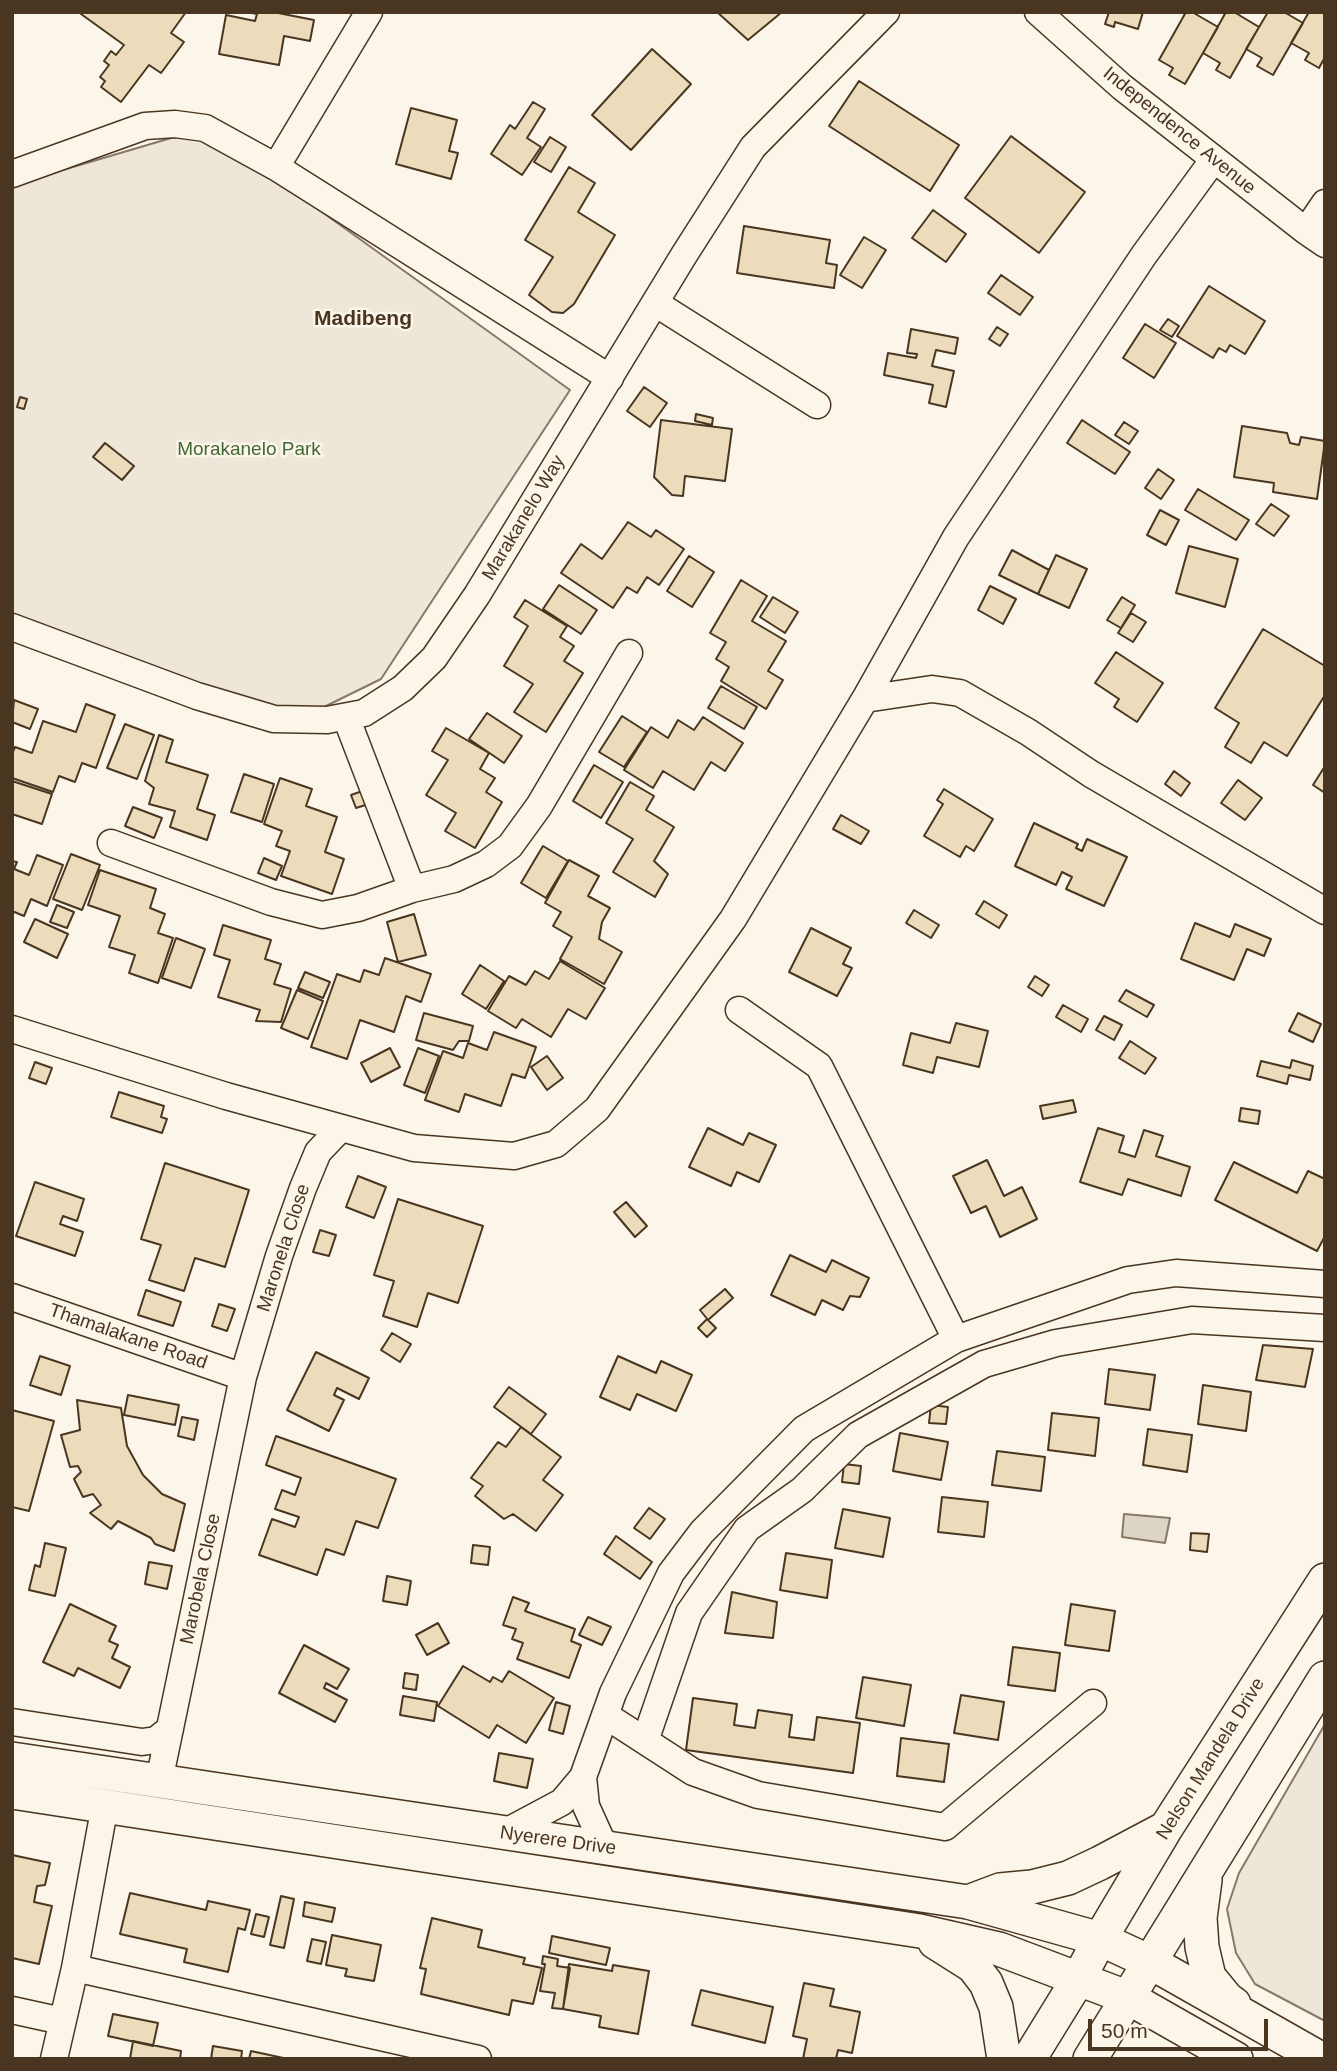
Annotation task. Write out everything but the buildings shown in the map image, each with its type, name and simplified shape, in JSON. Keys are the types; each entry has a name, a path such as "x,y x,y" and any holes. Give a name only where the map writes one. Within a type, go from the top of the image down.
{"main road":[{"name":"Nelson Mandela Drive","path":"1030,2059 1167,1828 1325,1580"},
{"path":"1090,2059 1325,1678"},
{"name":"Nyerere Drive","path":"12,1759 968,1902 1100,1939 1150,1962 1288,2041"},
{"name":"Nyerere Drive","path":"12,1792 920,1931 999,1949 1129,1998 1236,2059"},
{"path":"968,1902 1000,1891 1068,1878 1167,1828"},
{"path":"1208,1868 1200,1918 1202,1947 1209,1977 1227,1998 1288,2041 1321,2059"},
{"path":"920,1931 972,1966 986,1983 996,2007 1004,2059"}],"street":[{"path":"276,167 369,12"},
{"name":"Marakanelo Way","path":"12,627 197,696 274,719 327,720 364,713 403,688 434,658 477,595 753,147 886,12"},
{"name":"Independence Avenue","path":"1038,12 1122,87 1316,237"},
{"path":"12,174 145,126 176,124 205,128 276,167 610,378"},
{"path":"12,1029 226,1096 414,1148 514,1156 556,1144 597,1109 733,919 865,699 956,537 1144,256 1214,159"},
{"path":"1316,237 1325,203"},
{"path":"655,303 817,405"},
{"path":"111,843 271,902 322,915 358,908 412,889 454,879 486,864 510,846 539,806 629,653"},
{"path":"865,699 932,690 960,693 1028,732 1091,774 1325,911"},
{"path":"346,717 412,889"},
{"path":"739,1010 819,1066 956,1339"},
{"name":"Maronela Close","path":"243,1377 279,1256 303,1188 318,1152 341,1128"},
{"path":"504,1833 562,1802 583,1777 613,1693 671,1573 702,1532 804,1429 956,1339 1128,1280 1176,1273 1325,1284"},
{"name":"Thamalakane Road","path":"12,1297 243,1377"},
{"path":"645,1741 689,1613 747,1529 802,1490 858,1435 984,1364 1056,1343 1192,1320 1325,1328"},
{"name":"Marobela Close","path":"159,1781 243,1377"},
{"path":"605,1715 693,1772 758,1796 945,1827 1093,1703"},
{"path":"12,1722 142,1742 156,1740 170,1730"},
{"path":"583,1777 586,1807 605,1848"},
{"path":"54,2059 75,1968 105,1805"},
{"path":"75,1968 478,2059"},
{"path":"12,2010 62,2021"}],"green space":[{"name":"Morakanelo Park","path":"205,128 570,390 381,679 322,708 274,719 12,625 12,185"},
{"path":"1325,1724 1325,2021 1255,1984 1236,1953 1227,1909 1239,1873"}],"shaded area":[{"path":"1124,1514 1170,1518 1165,1543 1122,1537"}],"district":[{"name":"Madibeng","path":"363,319"}]}
